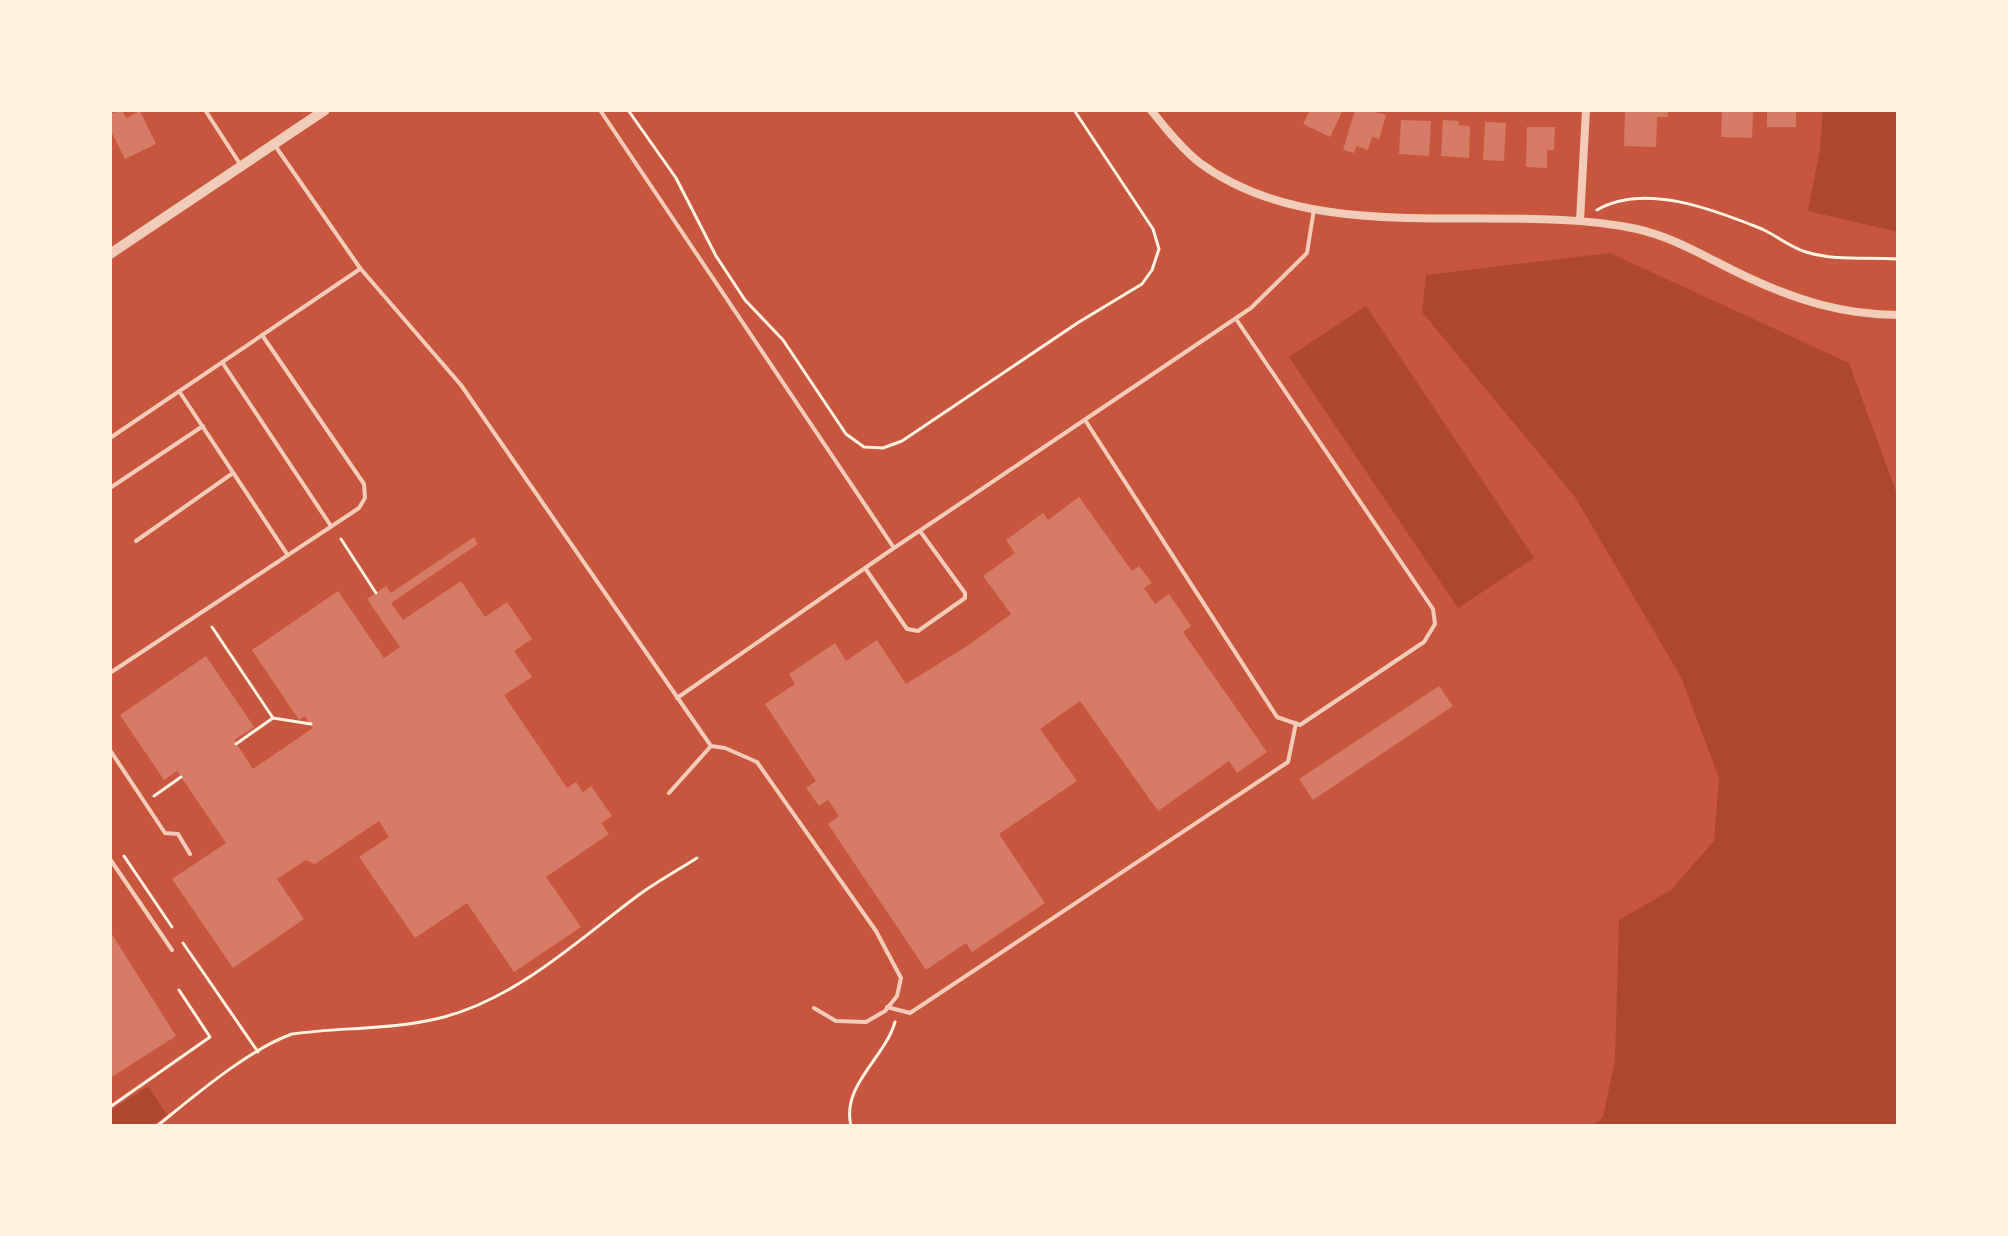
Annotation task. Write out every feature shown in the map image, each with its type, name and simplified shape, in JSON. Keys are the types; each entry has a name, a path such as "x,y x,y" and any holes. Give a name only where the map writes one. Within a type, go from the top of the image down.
{"street":[{"path":"110,254 325,110"},
{"path":"1151,110 1198,161 1233,184 1271,198 1314,209 1391,216 1580,221 1637,229 1678,241 1748,277 1809,303 1864,315 1898,315"},
{"path":"1580,221 1586,110"}],"lane":[{"path":"205,110 242,166"},
{"path":"600,110 894,548"},
{"path":"274,143 360,268 461,385 711,746 725,748 757,762 876,931 901,978 897,996 866,1022 836,1021 814,1008"},
{"path":"677,698 1251,308 1307,253 1314,209"},
{"path":"110,438 360,268"},
{"path":"1085,420 1277,717 1300,725 1424,642 1435,624 1433,609 1236,319"},
{"path":"110,673 359,508 365,498 364,484 262,335"},
{"path":"222,362 331,526"},
{"path":"179,391 287,554"},
{"path":"110,488 203,426"},
{"path":"136,541 233,473"},
{"path":"865,568 912,632 961,603 965,593 920,531"},
{"path":"887,1007 910,1013 1288,762 1296,723"},
{"path":"669,793 711,746"},
{"path":"110,750 165,833 178,834 190,854"},
{"path":"110,859 172,950"}],"path":[{"path":"628,110 676,178 723,267 745,300 783,340 846,434 864,447 883,448 902,441 1079,322 1135,289 1152,270 1159,249 1153,229 1074,110"},
{"path":"1580,221 1626,198 1647,197 1678,201 1726,217 1764,230 1817,255 1898,259"},
{"path":"341,539 376,593"},
{"path":"212,627 273,718"},
{"path":"236,744 273,718 311,724"},
{"path":"145,802 181,777"},
{"path":"124,856 174,929"},
{"path":"157,1126 276,1040 292,1034 446,1017 498,995 590,935 642,893 697,858"},
{"path":"182,941 258,1052"},
{"path":"110,1107 210,1037 179,990"},
{"path":"851,1126 850,1108 854,1089 890,1037 898,1010"}],"shaded area":[{"path":"1823,110 1898,110 1898,232 1808,211 1820,149"},
{"path":"1610,253 1849,363 1898,497 1898,1126 1592,1126 1603,1117 1615,1060 1619,920 1671,890 1714,841 1719,778 1681,677 1575,497 1422,312 1426,275"},
{"path":"1366,306 1534,558 1458,608 1289,357"},
{"path":"148,1086 167,1115 151,1126 114,1126 110,1111"}],"building":[{"path":"122,110 126,118 140,111 156,144 125,159 110,129 110,114"},
{"path":"1310,110 1343,110 1330,137 1303,124"},
{"path":"1355,110 1386,115 1379,139 1372,137 1368,150 1356,146 1354,153 1343,150"},
{"path":"1625,110 1668,110 1668,117 1657,117 1656,147 1624,146"},
{"path":"1722,110 1753,110 1752,138 1721,137"},
{"path":"1767,110 1796,110 1796,127 1767,127"},
{"path":"1401,120 1431,121 1429,156 1399,154"},
{"path":"1443,120 1459,121 1458,125 1470,126 1469,158 1441,156"},
{"path":"1485,122 1506,123 1504,161 1483,160"},
{"path":"1527,127 1555,127 1554,150 1547,150 1547,168 1526,167"},
{"path":"1079,497 1132,571 1139,566 1152,583 1144,588 1155,604 1169,594 1191,626 1183,632 1267,752 1237,773 1229,761 1158,811 1080,701 1040,729 1077,781 999,834 1045,903 972,952 966,943 926,970 828,824 839,816 828,800 819,806 806,788 816,781 765,704 795,684 789,674 835,643 846,661 877,640 906,684 967,646 1011,614 983,576 1015,553 1006,540 1043,513 1048,520"},
{"path":"474,537 478,544 391,603 403,620 461,581 485,617 507,602 532,639 514,651 532,677 504,695 567,788 576,782 583,792 591,786 612,816 601,823 609,834 546,877 581,927 514,972 467,903 415,938 359,857 389,837 379,821 315,864 306,860 277,879 304,919 233,968 172,879 226,843 177,771 164,780 120,715 206,656 254,727 234,740 253,769 313,728 305,716 299,720 252,650 338,591 384,658 400,647 367,599 386,586 391,593"},
{"path":"1439,686 1453,706 1313,800 1299,779"},
{"path":"110,931 176,1036 110,1078"}]}
